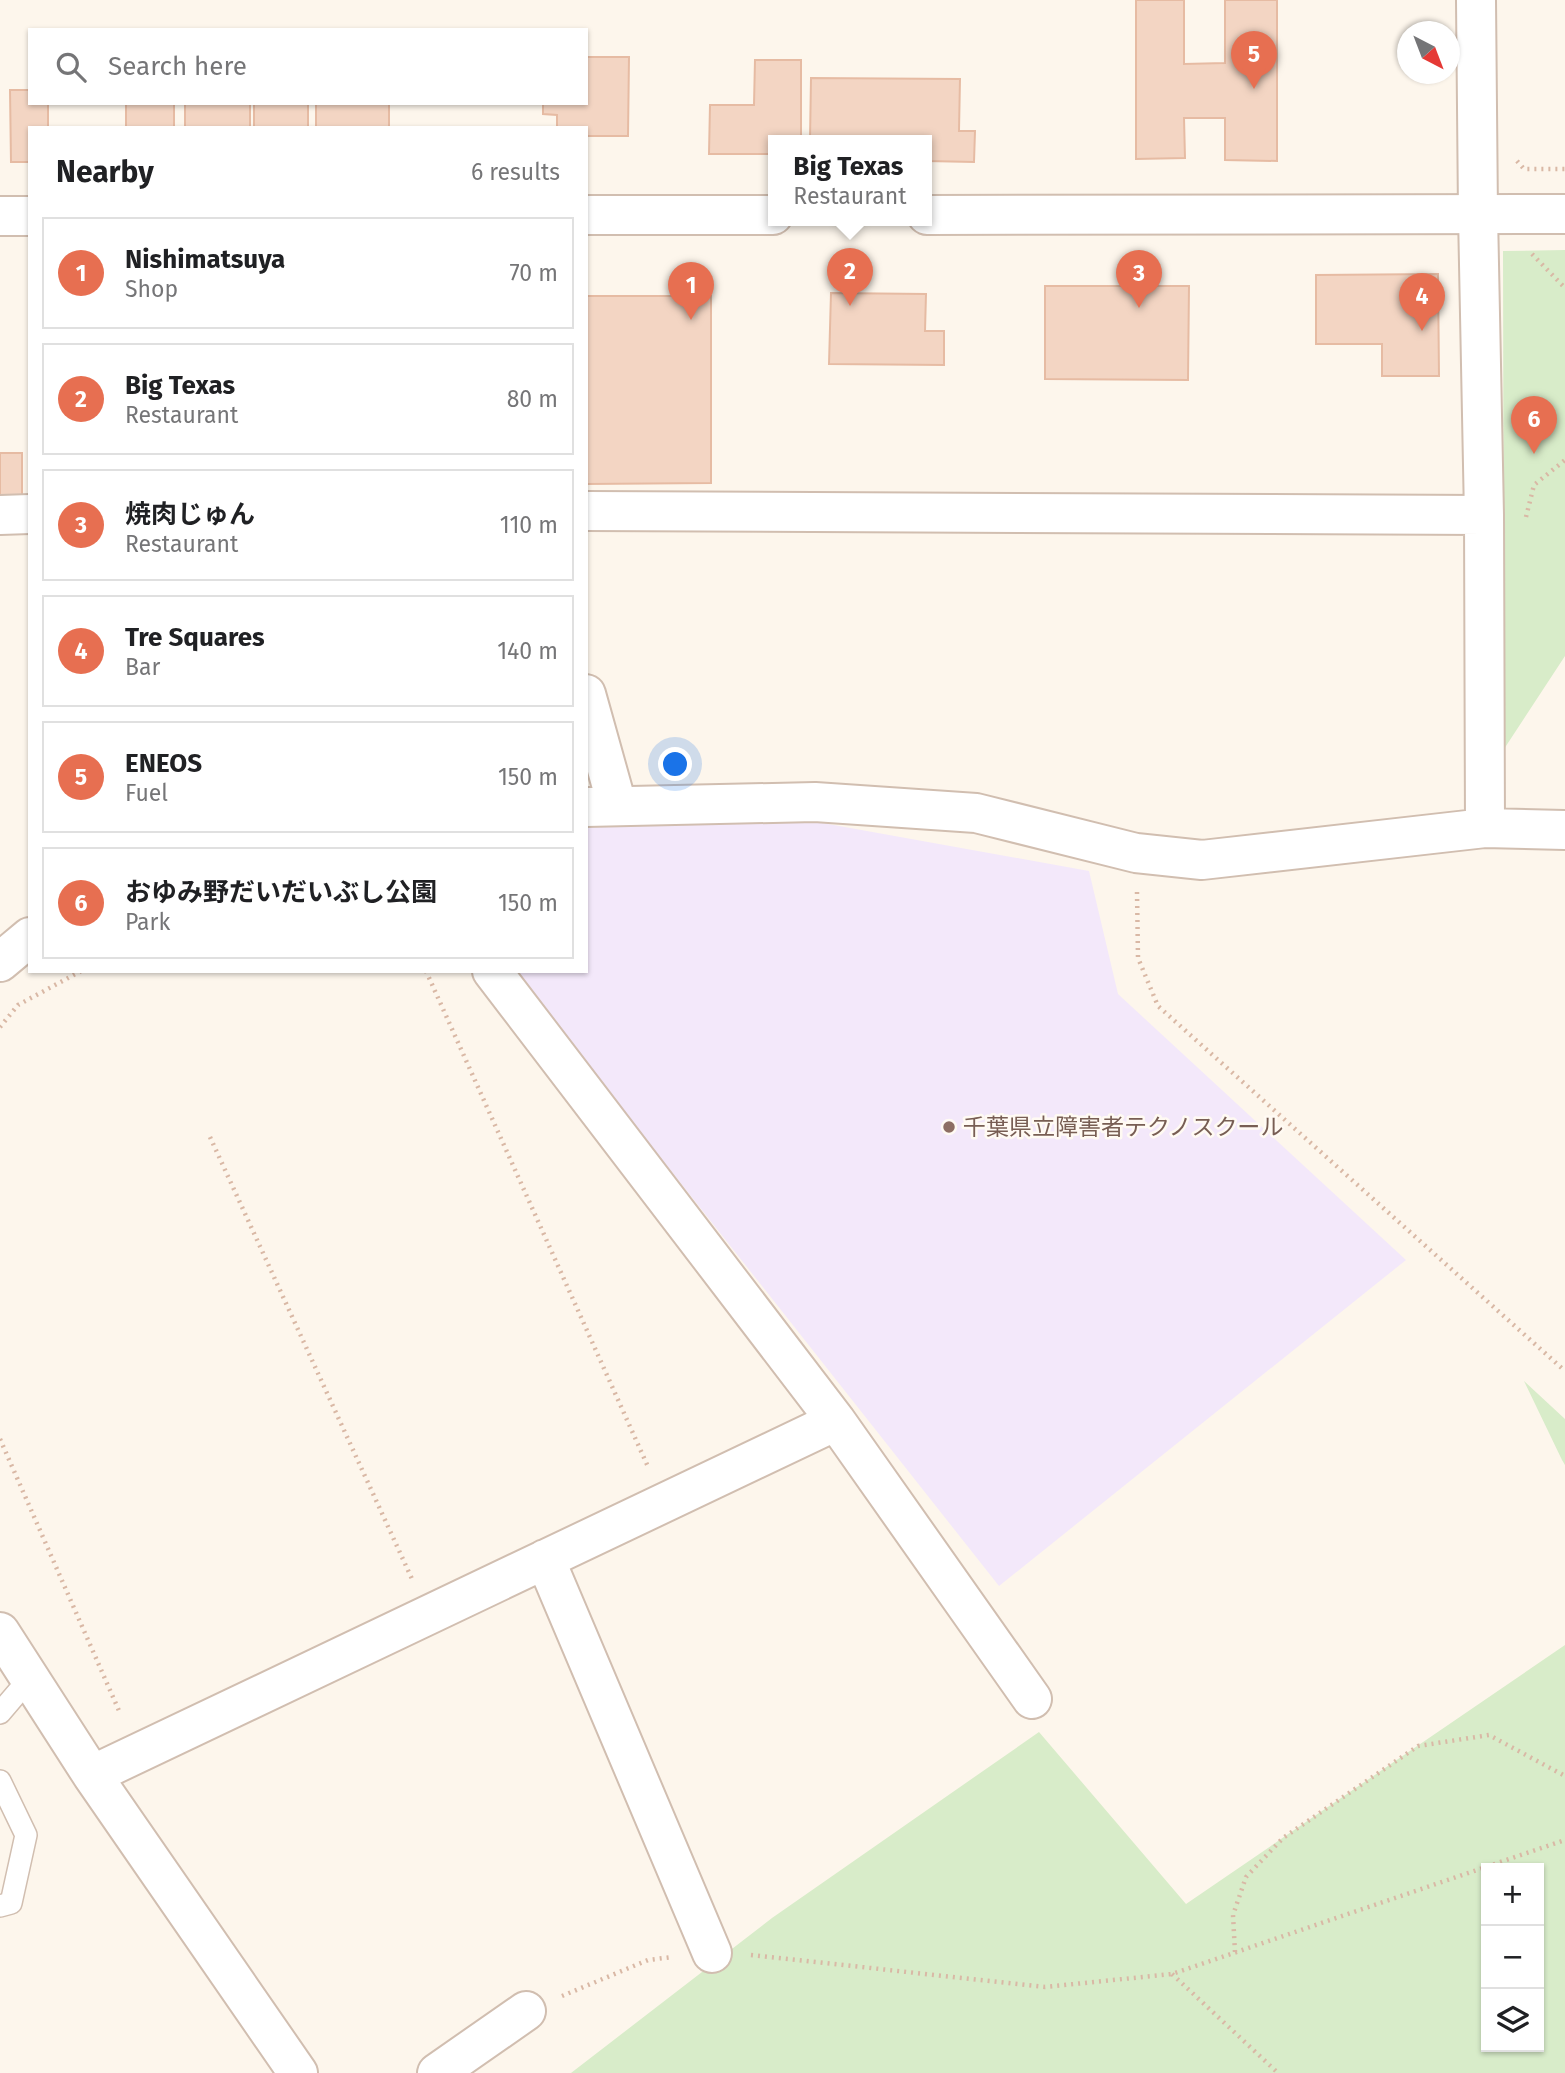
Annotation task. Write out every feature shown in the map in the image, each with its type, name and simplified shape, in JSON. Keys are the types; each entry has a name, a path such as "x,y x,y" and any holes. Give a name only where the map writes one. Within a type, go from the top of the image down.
{"street":[{"path":"1476,0 1485,514 1485,828"},
{"path":"932,215 1565,214"},
{"path":"588,215 768,215"},
{"path":"0,216 28,216"},
{"path":"588,511 1485,514"},
{"path":"0,515 28,514"},
{"path":"588,708 602,806 815,802 976,813 1136,853 1202,860 1485,828 1565,830"},
{"path":"0,962 28,939"},
{"path":"494,973 836,1421 1032,1699"},
{"path":"92,1775 836,1421"},
{"path":"545,1559 712,1953"},
{"path":"0,1632 92,1775 298,2073"},
{"path":"437,2073 526,2011"}],"lane":[{"path":"0,1713 29,1679"},
{"path":"0,1781 26,1835 11,1903 0,1906"}],"path":[{"path":"1136,853 1138,958 1158,1006 1565,1371"},
{"path":"0,1027 18,1004 78,973"},
{"path":"427,973 664,1503"},
{"path":"209,1137 428,1614"},
{"path":"0,1439 120,1713"},
{"path":"1235,1952 1233,1915 1246,1877 1283,1838 1418,1746 1489,1735 1565,1776"},
{"path":"526,2011 648,1960 712,1953 1045,1987 1172,1974 1565,1840"},
{"path":"1172,1974 1278,2073"}],"shaded area":[{"name":"千葉県立障害者テクノスクール","path":"817,822 1089,871 1118,994 1406,1260 999,1586 515,973 588,973 588,826"}],"green space":[{"path":"1565,250 1565,656 1504,749 1503,251"},
{"path":"1524,1381 1565,1419 1565,1465 1562,1460"},
{"path":"1565,1645 1565,2073 571,2073 772,1918 1039,1732 1186,1904"}],"building":[{"path":"1136,0 1184,0 1184,64 1225,63 1225,0 1277,0 1277,161 1225,160 1225,118 1184,118 1185,158 1136,159"},
{"path":"588,57 629,57 628,136 588,136 588,126 557,126 557,115 543,114 543,105 588,105"},
{"path":"755,60 801,60 801,135 768,135 768,154 709,154 710,105 754,105"},
{"path":"811,78 960,79 959,131 975,131 974,162 932,161 932,135 810,135"},
{"path":"10,90 28,90 28,105 48,105 48,126 28,126 28,162 11,162"},
{"path":"126,105 174,105 174,126 126,126"},
{"path":"185,105 250,105 250,126 185,126"},
{"path":"254,105 308,105 308,126 254,126"},
{"path":"316,105 389,105 389,126 316,126"},
{"path":"1438,274 1439,376 1382,376 1382,344 1316,344 1316,275"},
{"path":"1045,286 1189,286 1188,380 1045,379"},
{"path":"831,293 926,294 925,331 944,331 944,365 829,364"},
{"path":"588,296 711,296 711,483 588,484"},
{"path":"0,453 22,453 22,495 0,495"}],"place":[{"name":"ENEOS","path":"1254,89"},
{"name":"Big Texas","path":"850,306"},
{"name":"焼肉じゅん","path":"1139,308"},
{"name":"Nishimatsuya","path":"691,320"},
{"name":"Tre Squares","path":"1422,331"},
{"name":"おゆみ野だいだいぶし公園","path":"1534,454"},
{"name":"千葉県立障害者テクノスクール","path":"949,1127"}]}
